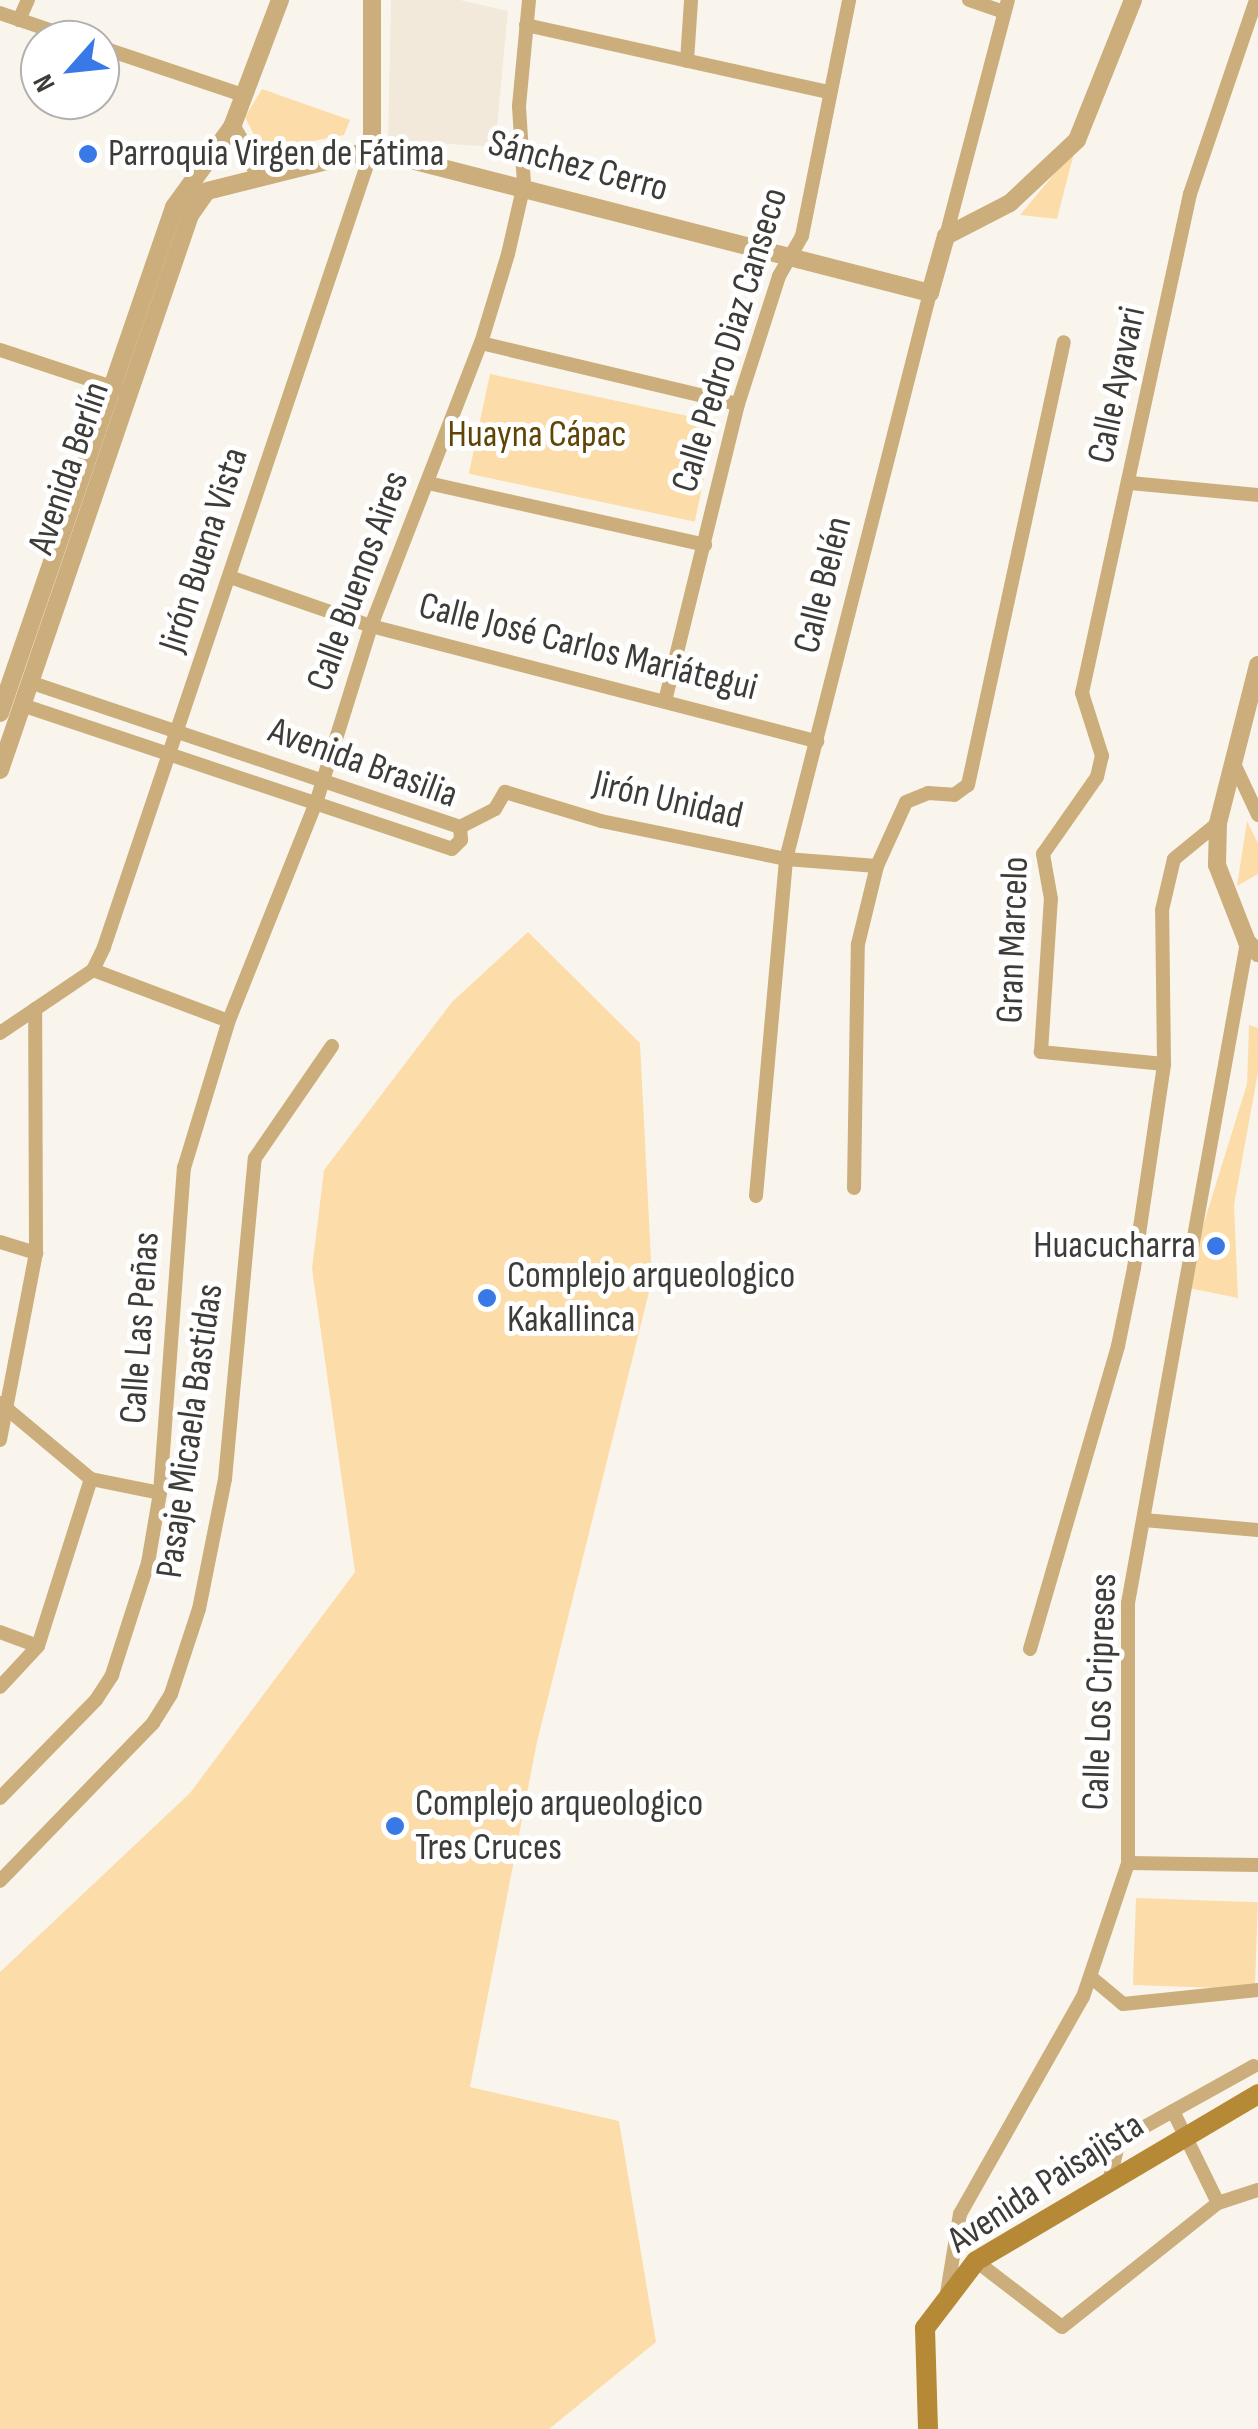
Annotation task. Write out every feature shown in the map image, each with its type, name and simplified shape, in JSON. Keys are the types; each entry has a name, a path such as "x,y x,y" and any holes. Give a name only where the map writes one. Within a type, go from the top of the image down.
{"main road":[{"name":"Avenida Paisajista","path":"928,2429 925,2328 947,2293 976,2261 1258,2094"}],"street":[{"path":"0,13 19,20 28,0"},
{"name":"Avenida Berlín","path":"121,390 174,207 232,127 280,0"},
{"path":"372,0 372,150"},
{"name":"Calle Buenos Aires","path":"184,1168 229,1020 316,803 371,626 481,343 524,184 519,106 529,0"},
{"path":"687,61 691,0"},
{"name":"Calle Pedro Diaz Canseco","path":"666,697 738,404 790,256 802,236 828,92 850,0"},
{"path":"969,0 1006,6"},
{"path":"946,236 1010,203 1077,140 1133,0"},
{"name":"Calle Ayavari","path":"1090,785 1102,756 1082,693 1190,194 1256,0"},
{"name":"Calle Belén","path":"756,1196 786,860 1006,6"},
{"path":"526,25 828,92"},
{"path":"120,54 243,95"},
{"path":"232,127 260,175"},
{"name":"Sánchez Cerro","path":"207,191 372,150 524,184 930,293"},
{"name":"Jirón Buena Vista","path":"93,970 171,755 372,150"},
{"path":"192,178 207,191"},
{"name":"Avenida Berlín","path":"0,770 14,676 190,215 207,191"},
{"path":"854,1188 858,944 877,866 906,802 928,793 954,794 968,785 1064,342"},
{"path":"481,343 738,404"},
{"path":"0,350 121,390"},
{"path":"428,483 704,545"},
{"path":"1130,483 1258,495"},
{"name":"Calle José Carlos Mariátegui","path":"230,578 371,626 666,697 817,741"},
{"path":"1252,947 1217,865 1218,823 1236,768 1258,665"},
{"name":"Avenida Brasilia","path":"7,704 452,849 461,840 460,827 14,676"},
{"path":"1236,768 1258,816"},
{"name":"Gran Marcelo","path":"1090,785 1043,854 1051,899 1042,1052 1164,1064"},
{"name":"Jirón Unidad","path":"460,827 494,810 506,792 601,821 786,860 877,866"},
{"path":"1030,1649 1118,1346 1164,1064 1162,910 1174,859 1218,823"},
{"name":"Calle Los Cripreses","path":"947,2293 960,2214 1092,1978 1128,1863 1128,1603 1252,947"},
{"path":"0,1033 93,970 222,1018"},
{"path":"0,1440 36,1253 35,1009"},
{"name":"Pasaje Micaela Bastidas","path":"0,1880 153,1723 171,1694 199,1608 225,1479 255,1158 332,1046"},
{"name":"Calle Las Peñas","path":"0,1798 96,1700 112,1675 148,1564 160,1493 184,1168"},
{"path":"0,1242 36,1253"},
{"path":"5,1407 91,1479 160,1493"},
{"path":"0,1687 38,1646 91,1479"},
{"path":"1144,1520 1258,1530"},
{"path":"0,1632 38,1646"},
{"path":"1128,1863 1258,1865"},
{"path":"1092,1978 1123,2004 1258,1990"},
{"path":"1109,2182 1120,2140 1254,2066"},
{"path":"1173,2111 1218,2203"},
{"path":"976,2261 1062,2327 1218,2203 1258,2190"}],"shaded area":[{"path":"391,0 460,0 508,11 495,147 388,140"}],"green space":[{"path":"262,89 350,120 344,135 262,151 245,117"},
{"path":"1075,149 1057,219 1020,215"},
{"name":"Huayna Cápac","path":"490,374 716,422 695,522 469,474"},
{"path":"1247,821 1258,843 1258,874 1237,886"},
{"path":"528,932 640,1043 652,1280 537,1742 470,2087 619,2121 656,2342 549,2429 0,2429 0,1972 190,1793 355,1572 312,1269 324,1170 452,1002"},
{"name":"Huacucharra","path":"1249,1025 1258,1028 1258,1072 1234,1205 1238,1298 1184,1287 1247,1084"},
{"path":"1136,1898 1258,1902 1255,1989 1133,1985"}],"place":[{"name":"Parroquia Virgen de Fátima","path":"88,154"},
{"name":"Huacucharra","path":"1216,1246"},
{"name":"Complejo arqueologico Kakallinca","path":"487,1298"},
{"name":"Complejo arqueologico Tres Cruces","path":"395,1826"}]}
